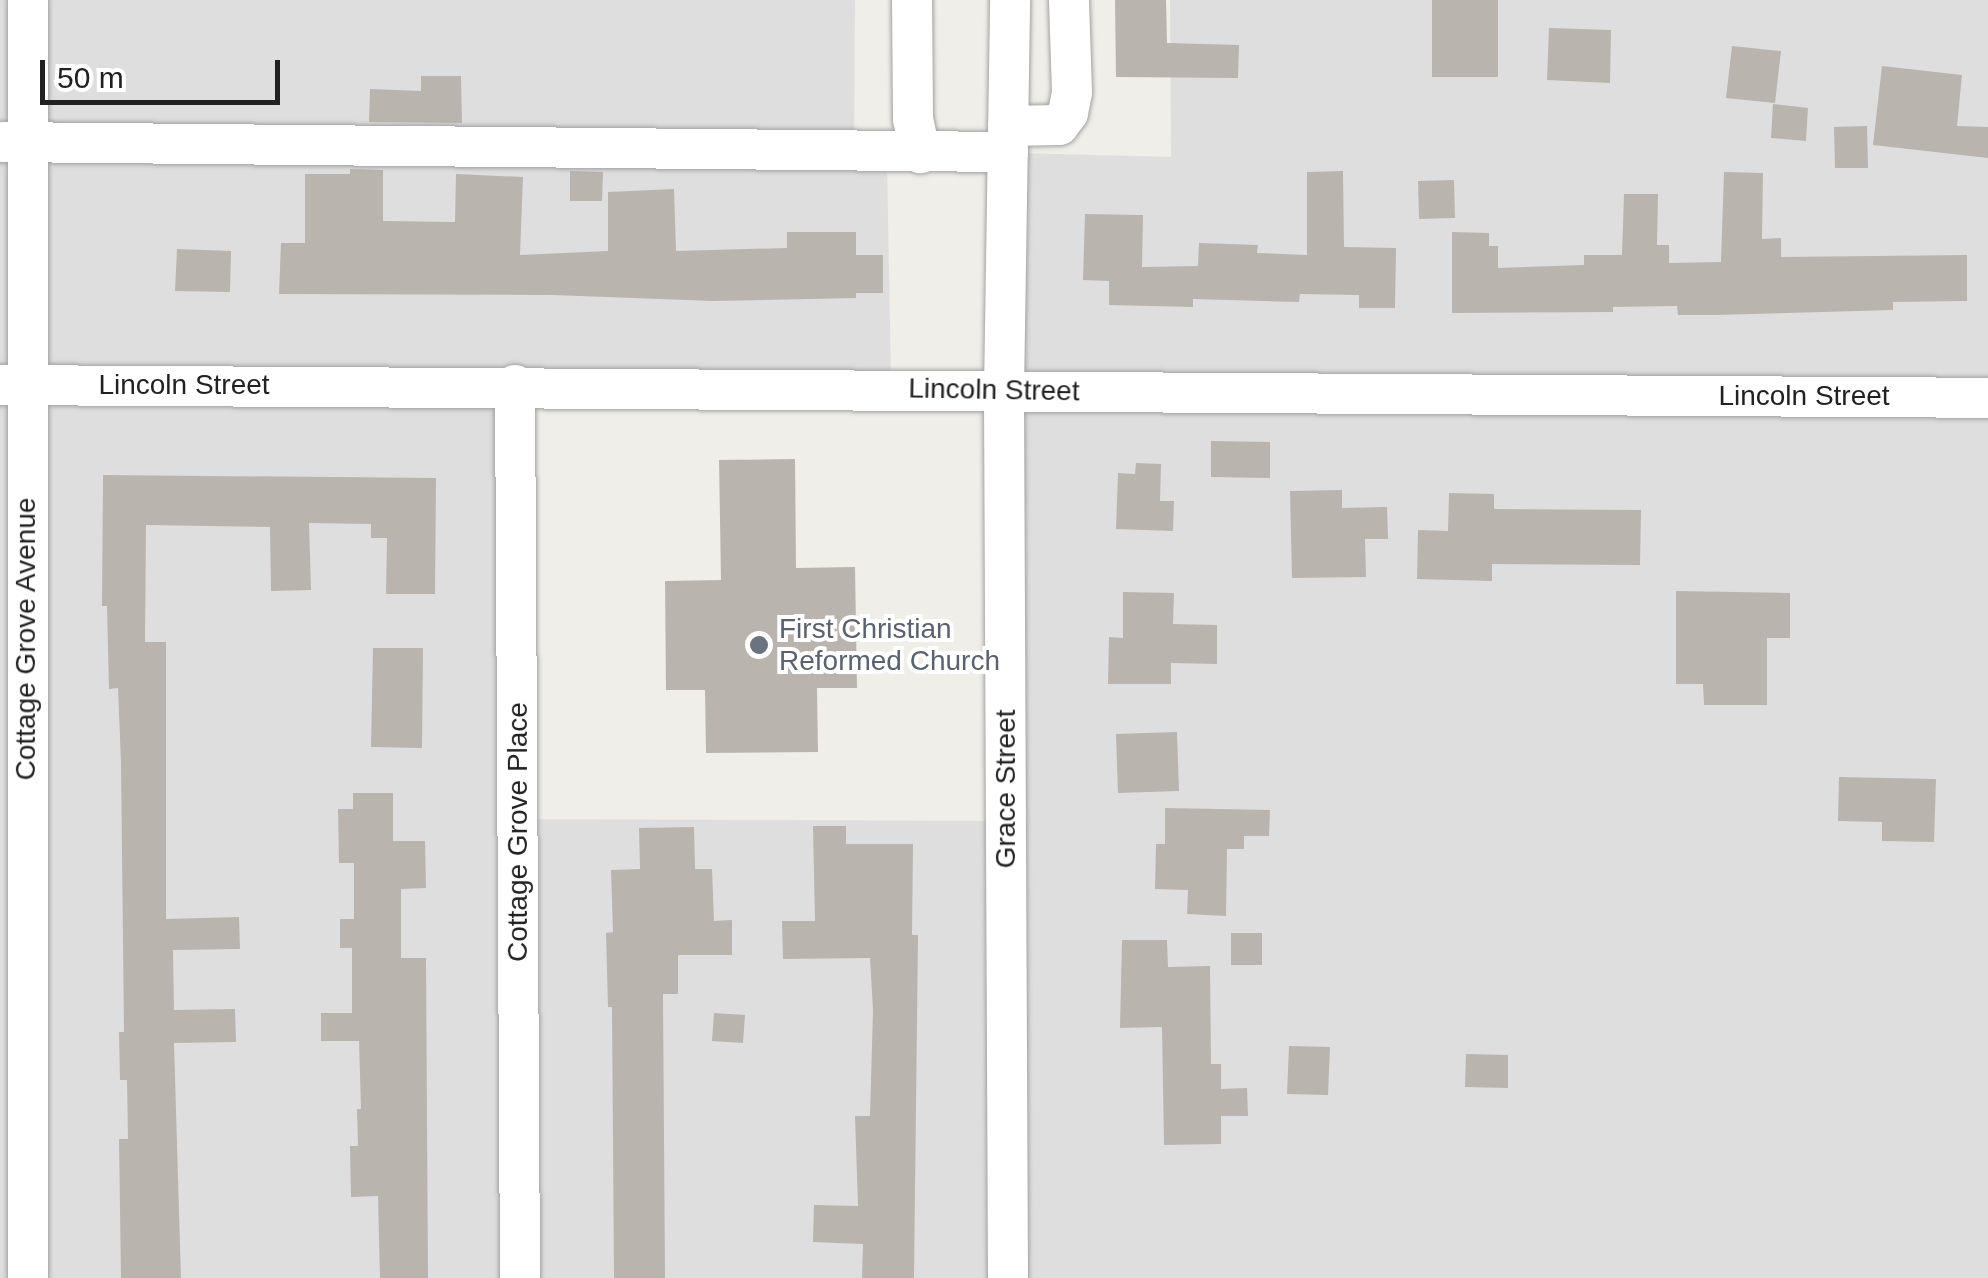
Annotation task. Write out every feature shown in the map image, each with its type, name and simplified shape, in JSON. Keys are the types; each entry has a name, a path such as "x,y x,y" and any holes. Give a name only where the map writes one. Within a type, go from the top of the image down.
{"street":[{"name":"Cottage Grove Avenue","path":"28,0 13,142 13,385 28,1278"},
{"path":"912,0 913,119 920,153"},
{"name":"Grace Street","path":"1008,1278 1004,391 1010,0"},
{"path":"13,142 920,153 1008,139 1059,125 1068,113 1072,92 1069,0"},
{"name":"Lincoln Street","path":"13,385 1988,398"},
{"name":"Cottage Grove Place","path":"514,386 520,1278"}],"shaded area":[{"path":"0,0 855,0 854,161 887,161 891,381 0,375"},
{"path":"1170,0 1988,0 1988,1278 1024,1278 1018,153 1171,157"},
{"path":"0,391 507,395 510,819 995,821 996,1278 0,1278"}],"building":[{"path":"1115,0 1166,0 1167,43 1239,45 1238,78 1116,77"},
{"path":"1432,0 1498,0 1498,77 1432,77"},
{"path":"1549,28 1611,30 1610,83 1547,80"},
{"path":"1732,46 1781,51 1775,103 1726,98"},
{"path":"1882,66 1962,75 1957,126 1988,127 1988,158 1873,145"},
{"path":"421,76 461,76 462,123 369,122 370,89 421,91"},
{"path":"1773,104 1808,108 1806,141 1771,138"},
{"path":"1867,126 1868,168 1835,168 1834,127"},
{"path":"350,169 383,170 383,221 455,222 456,174 523,177 520,255 608,251 608,192 674,189 676,251 787,248 787,232 856,232 856,255 883,255 883,293 856,293 856,298 713,301 553,295 279,294 281,243 305,243 305,174 350,174"},
{"path":"570,171 603,172 602,201 570,201"},
{"path":"1343,171 1344,247 1396,248 1395,308 1359,308 1359,295 1300,294 1299,302 1193,299 1193,307 1109,305 1109,281 1083,280 1085,214 1143,215 1142,267 1198,266 1199,243 1258,245 1257,253 1307,255 1307,172"},
{"path":"1724,172 1763,173 1762,239 1781,238 1781,257 1967,255 1967,301 1893,302 1893,310 1715,315 1678,315 1677,306 1613,307 1613,312 1452,313 1452,232 1489,233 1489,246 1498,246 1498,268 1584,265 1584,255 1622,255 1624,194 1658,194 1657,245 1669,245 1669,263 1721,262"},
{"path":"1454,180 1455,218 1419,219 1418,181"},
{"path":"177,249 231,251 230,292 175,291"},
{"path":"1211,441 1270,442 1270,478 1211,477"},
{"path":"795,459 796,568 855,567 857,688 817,688 818,752 706,753 705,690 666,690 665,581 721,580 719,460"},
{"path":"1136,463 1161,464 1160,501 1174,501 1173,531 1116,529 1118,473 1135,474"},
{"path":"103,475 436,478 435,594 386,594 387,538 371,538 371,524 309,523 311,590 271,591 270,527 146,525 145,642 166,642 166,919 239,917 240,949 173,950 174,1010 235,1009 236,1042 174,1043 181,1278 121,1278 119,1139 128,1139 127,1080 120,1080 119,1032 124,1032 121,763 118,688 109,689 107,606 102,606"},
{"path":"1342,490 1342,508 1387,507 1388,539 1365,539 1366,577 1292,578 1290,491"},
{"path":"1449,493 1494,494 1494,509 1641,510 1640,565 1492,564 1492,581 1417,579 1418,530 1448,531"},
{"path":"1676,591 1790,593 1790,638 1767,638 1767,705 1704,705 1703,684 1676,684"},
{"path":"1123,592 1174,593 1173,624 1217,625 1217,664 1171,663 1171,684 1108,684 1109,637 1123,638"},
{"path":"373,648 423,648 422,748 371,747"},
{"path":"1177,732 1179,791 1118,793 1116,734"},
{"path":"1839,777 1936,779 1934,842 1882,841 1882,822 1838,821"},
{"path":"353,793 393,793 393,841 425,841 426,888 401,889 401,958 426,958 428,1278 380,1278 378,1196 351,1197 350,1146 358,1146 357,1109 361,1109 359,1041 321,1041 321,1013 352,1013 352,948 340,948 340,919 354,919 354,863 339,863 338,809 353,809"},
{"path":"1165,808 1270,810 1269,836 1244,836 1244,849 1227,849 1226,916 1187,914 1188,890 1155,889 1156,844 1165,844"},
{"path":"813,826 846,826 846,844 913,844 912,935 918,935 914,1278 862,1278 863,1244 813,1242 814,1205 858,1206 855,1116 870,1116 873,1010 870,958 783,959 782,921 815,921"},
{"path":"694,827 695,869 712,869 714,921 732,920 732,955 678,955 678,994 663,994 665,1278 614,1278 612,1007 608,1007 606,933 613,932 611,870 640,869 639,828"},
{"path":"1231,933 1262,933 1262,965 1231,965"},
{"path":"1122,940 1167,940 1168,967 1210,966 1211,1064 1221,1064 1221,1089 1247,1088 1248,1116 1221,1116 1221,1144 1164,1145 1162,1027 1120,1028"},
{"path":"714,1013 745,1015 743,1043 712,1041"},
{"path":"1289,1046 1330,1047 1328,1095 1287,1094"},
{"path":"1466,1054 1508,1055 1508,1088 1465,1087"}],"place":[{"name":"First Christian Reformed Church","path":"759,645"}]}
